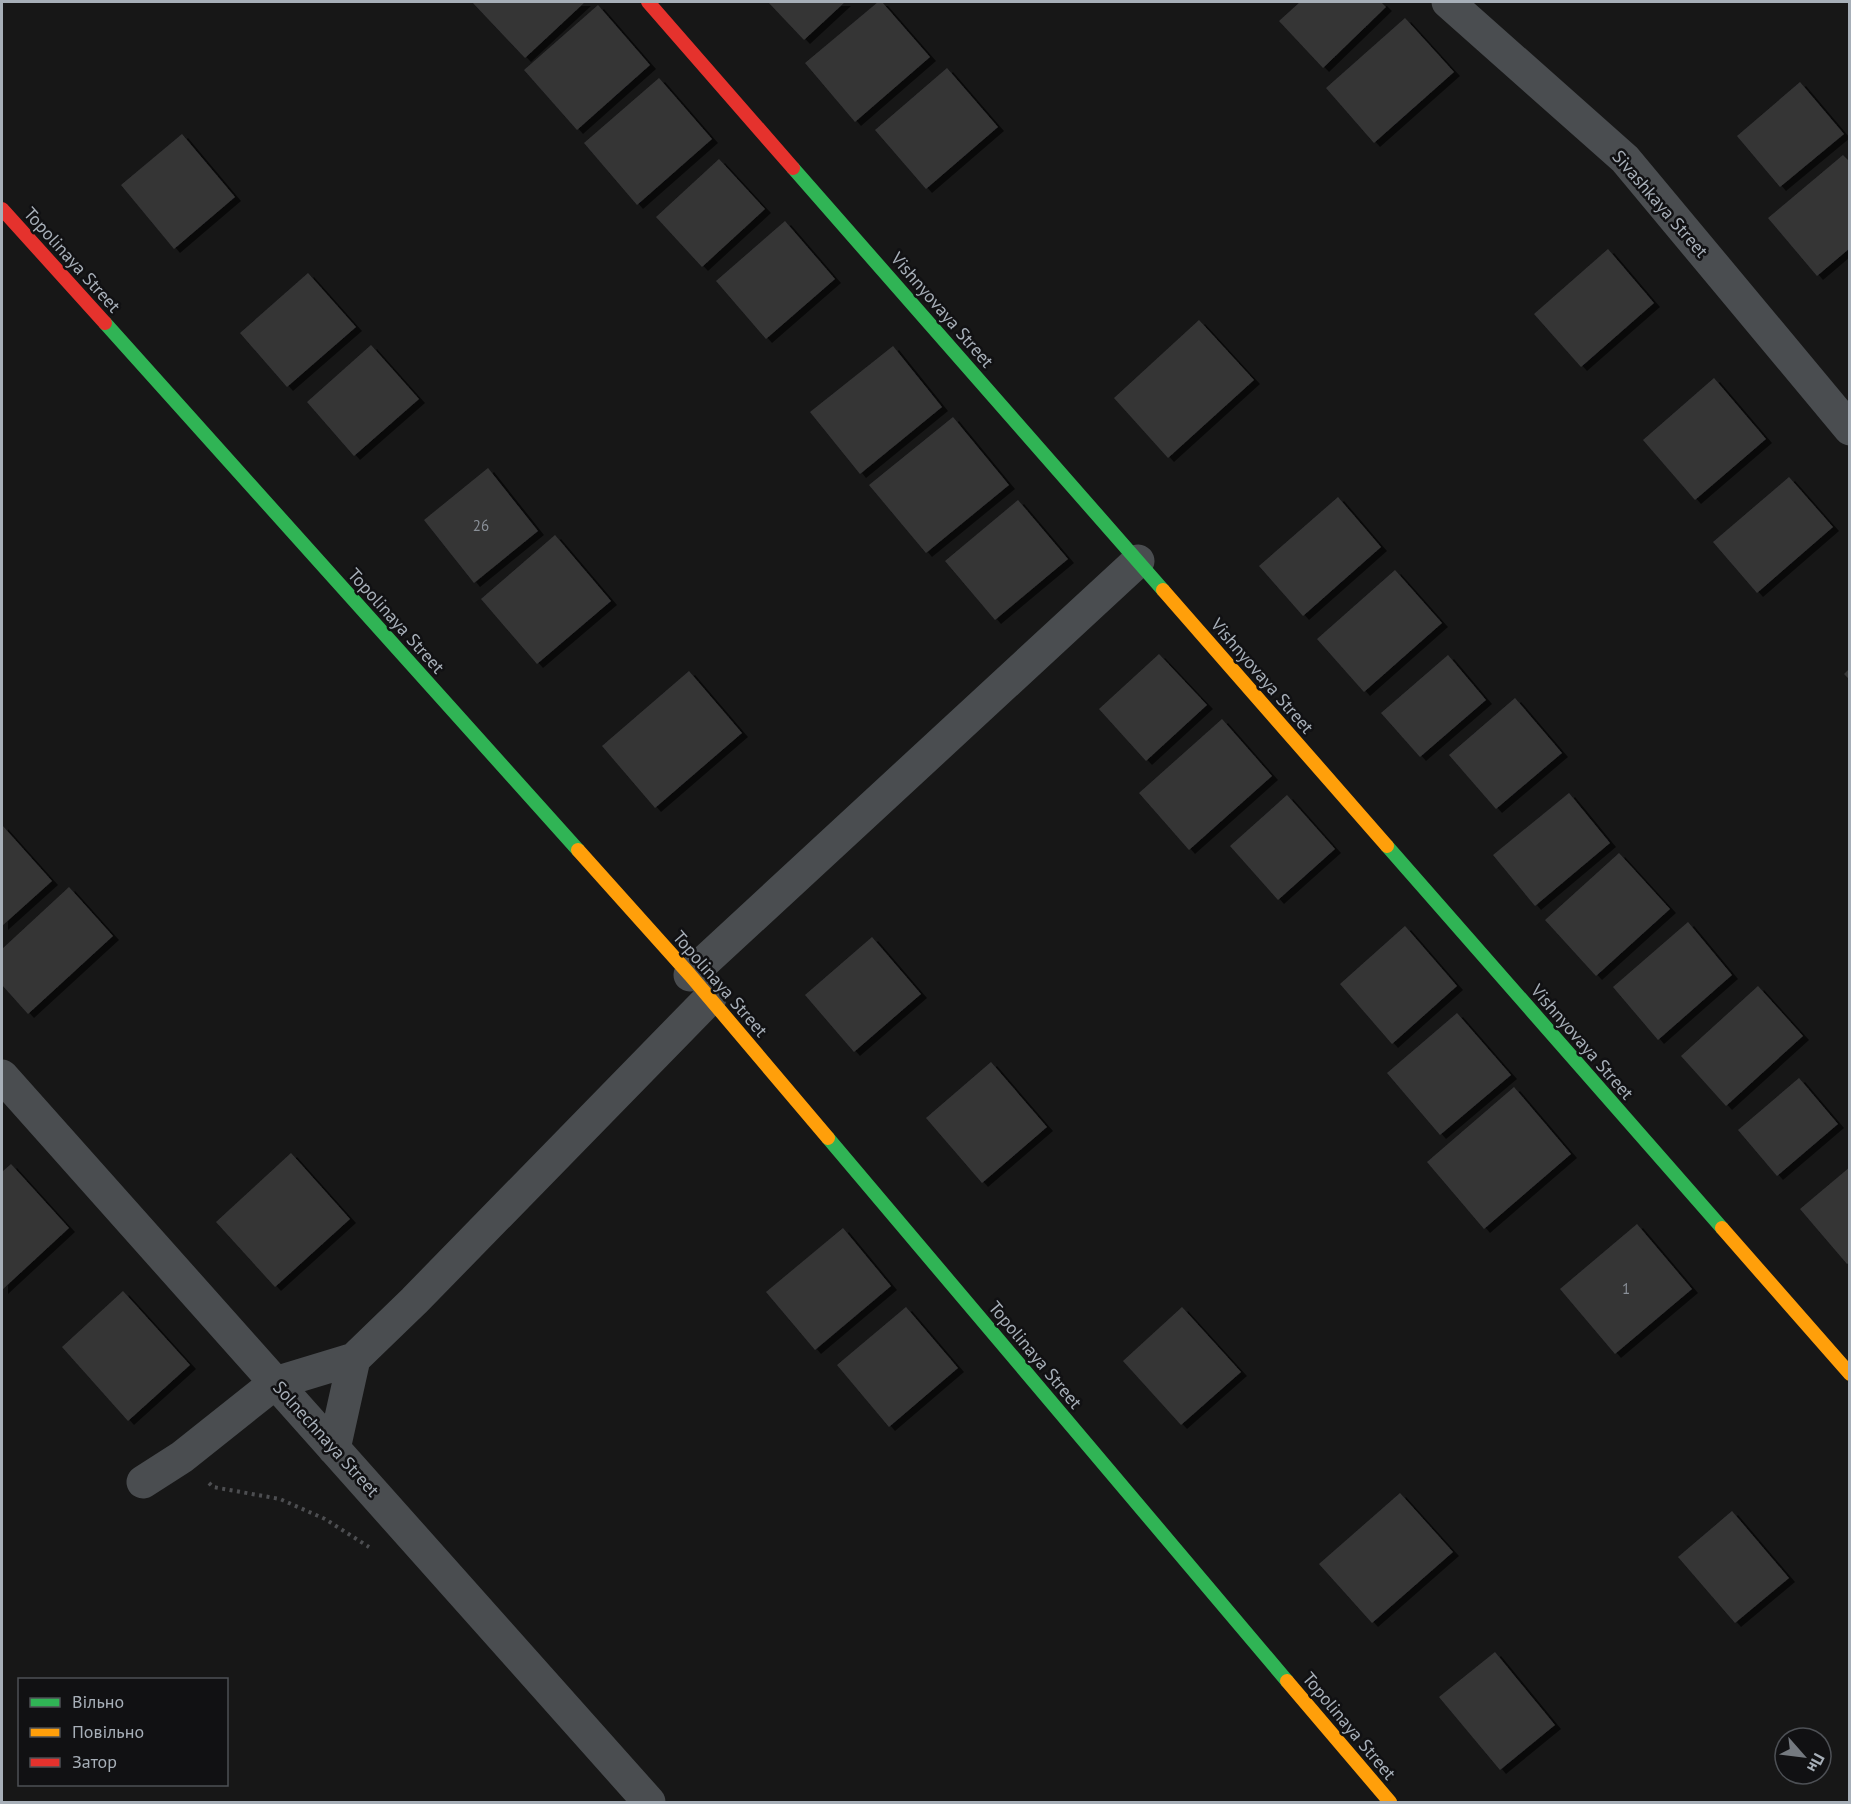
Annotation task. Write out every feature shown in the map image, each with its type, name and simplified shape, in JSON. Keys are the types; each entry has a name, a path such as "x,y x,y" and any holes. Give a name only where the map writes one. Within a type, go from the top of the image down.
{"street":[{"name":"Vishnyovaya Street","path":"648,2 1850,1374"},
{"name":"Sivashkaya Street","path":"1448,2 1625,159 1850,429"},
{"name":"Topolinaya Street","path":"2,209 700,986 1390,1803"},
{"path":"143,1482 182,1457 275,1383 354,1359 414,1301 700,986 1138,561"},
{"name":"Solnechnaya Street","path":"2,1076 650,1803"},
{"path":"334,1449 354,1359"}],"path":[{"path":"182,1457 213,1487 280,1499 325,1519 375,1551"}],"building":[{"path":"472,2 585,2 525,58"},
{"path":"768,2 845,2 804,40"},
{"path":"878,2 882,2 930,57 855,122 805,63"},
{"path":"1300,2 1381,2 1386,7 1323,68 1279,21"},
{"path":"598,5 650,65 577,130 524,70"},
{"path":"1405,18 1454,72 1374,143 1326,88"},
{"path":"947,68 998,127 926,189 875,130"},
{"path":"659,78 712,139 637,205 584,143"},
{"path":"1800,82 1844,134 1780,187 1737,136"},
{"path":"182,134 235,197 174,249 121,185"},
{"path":"1843,155 1850,162 1850,248 1817,276 1768,218"},
{"path":"719,159 765,209 702,267 656,217"},
{"path":"785,221 835,279 766,339 716,281"},
{"path":"1608,249 1654,303 1581,367 1534,314"},
{"path":"308,273 356,327 287,387 240,333"},
{"path":"1199,320 1254,380 1168,458 1114,398"},
{"path":"371,345 419,399 354,456 307,402"},
{"path":"893,346 942,407 860,474 810,412"},
{"path":"1714,378 1766,439 1695,500 1643,440"},
{"path":"953,417 1009,485 926,553 869,485"},
{"path":"488,468 538,531 474,583 424,520"},
{"path":"1789,477 1833,527 1757,593 1713,542"},
{"path":"1338,497 1381,547 1303,616 1259,566"},
{"path":"1018,500 1068,559 995,620 945,561"},
{"path":"555,535 611,601 537,664 481,599"},
{"path":"1395,570 1442,623 1364,692 1317,639"},
{"path":"1159,654 1207,705 1146,761 1099,709"},
{"path":"1448,655 1486,700 1420,757 1381,713"},
{"path":"1850,668 1850,680 1844,674"},
{"path":"689,671 742,733 655,808 602,746"},
{"path":"1515,698 1562,753 1496,809 1449,755"},
{"path":"1222,719 1272,776 1189,850 1139,793"},
{"path":"1569,793 1610,843 1535,906 1493,855"},
{"path":"1287,795 1335,849 1278,900 1230,846"},
{"path":"2,825 52,881 2,926"},
{"path":"1619,853 1670,909 1596,976 1545,920"},
{"path":"69,887 113,936 28,1014 2,985 2,949"},
{"path":"1688,922 1732,975 1658,1040 1613,987"},
{"path":"1405,926 1457,986 1392,1044 1340,984"},
{"path":"872,937 921,994 854,1052 805,995"},
{"path":"1758,986 1803,1036 1726,1106 1681,1056"},
{"path":"1457,1013 1511,1075 1440,1135 1387,1073"},
{"path":"991,1062 1047,1127 982,1183 926,1118"},
{"path":"1799,1078 1838,1124 1777,1176 1738,1130"},
{"path":"1514,1087 1571,1154 1484,1229 1427,1162"},
{"path":"291,1153 350,1219 275,1287 216,1222"},
{"path":"11,1164 69,1228 2,1290 2,1172"},
{"path":"1850,1167 1850,1262 1847,1264 1800,1209"},
{"path":"1637,1224 1692,1289 1615,1354 1560,1289"},
{"path":"843,1228 891,1286 815,1350 766,1292"},
{"path":"123,1291 190,1365 128,1421 62,1347"},
{"path":"906,1307 958,1368 889,1427 837,1365"},
{"path":"1182,1307 1241,1372 1181,1425 1123,1361"},
{"path":"1400,1493 1453,1552 1372,1623 1319,1564"},
{"path":"1732,1511 1789,1578 1735,1623 1678,1557"},
{"path":"1495,1652 1555,1725 1500,1770 1439,1697"}],"traffic: fast":[{"path":"793,168 1163,590"},
{"path":"105,323 578,850"},
{"path":"1387,846 1722,1228"},
{"path":"828,1138 1287,1681"}],"traffic: slow":[{"path":"1163,590 1387,846"},
{"path":"578,850 690,975 828,1138"},
{"path":"1722,1228 1850,1374"},
{"path":"1287,1681 1390,1802"}],"traffic: jam":[{"path":"648,2 793,168"},
{"path":"2,209 105,323"}]}
